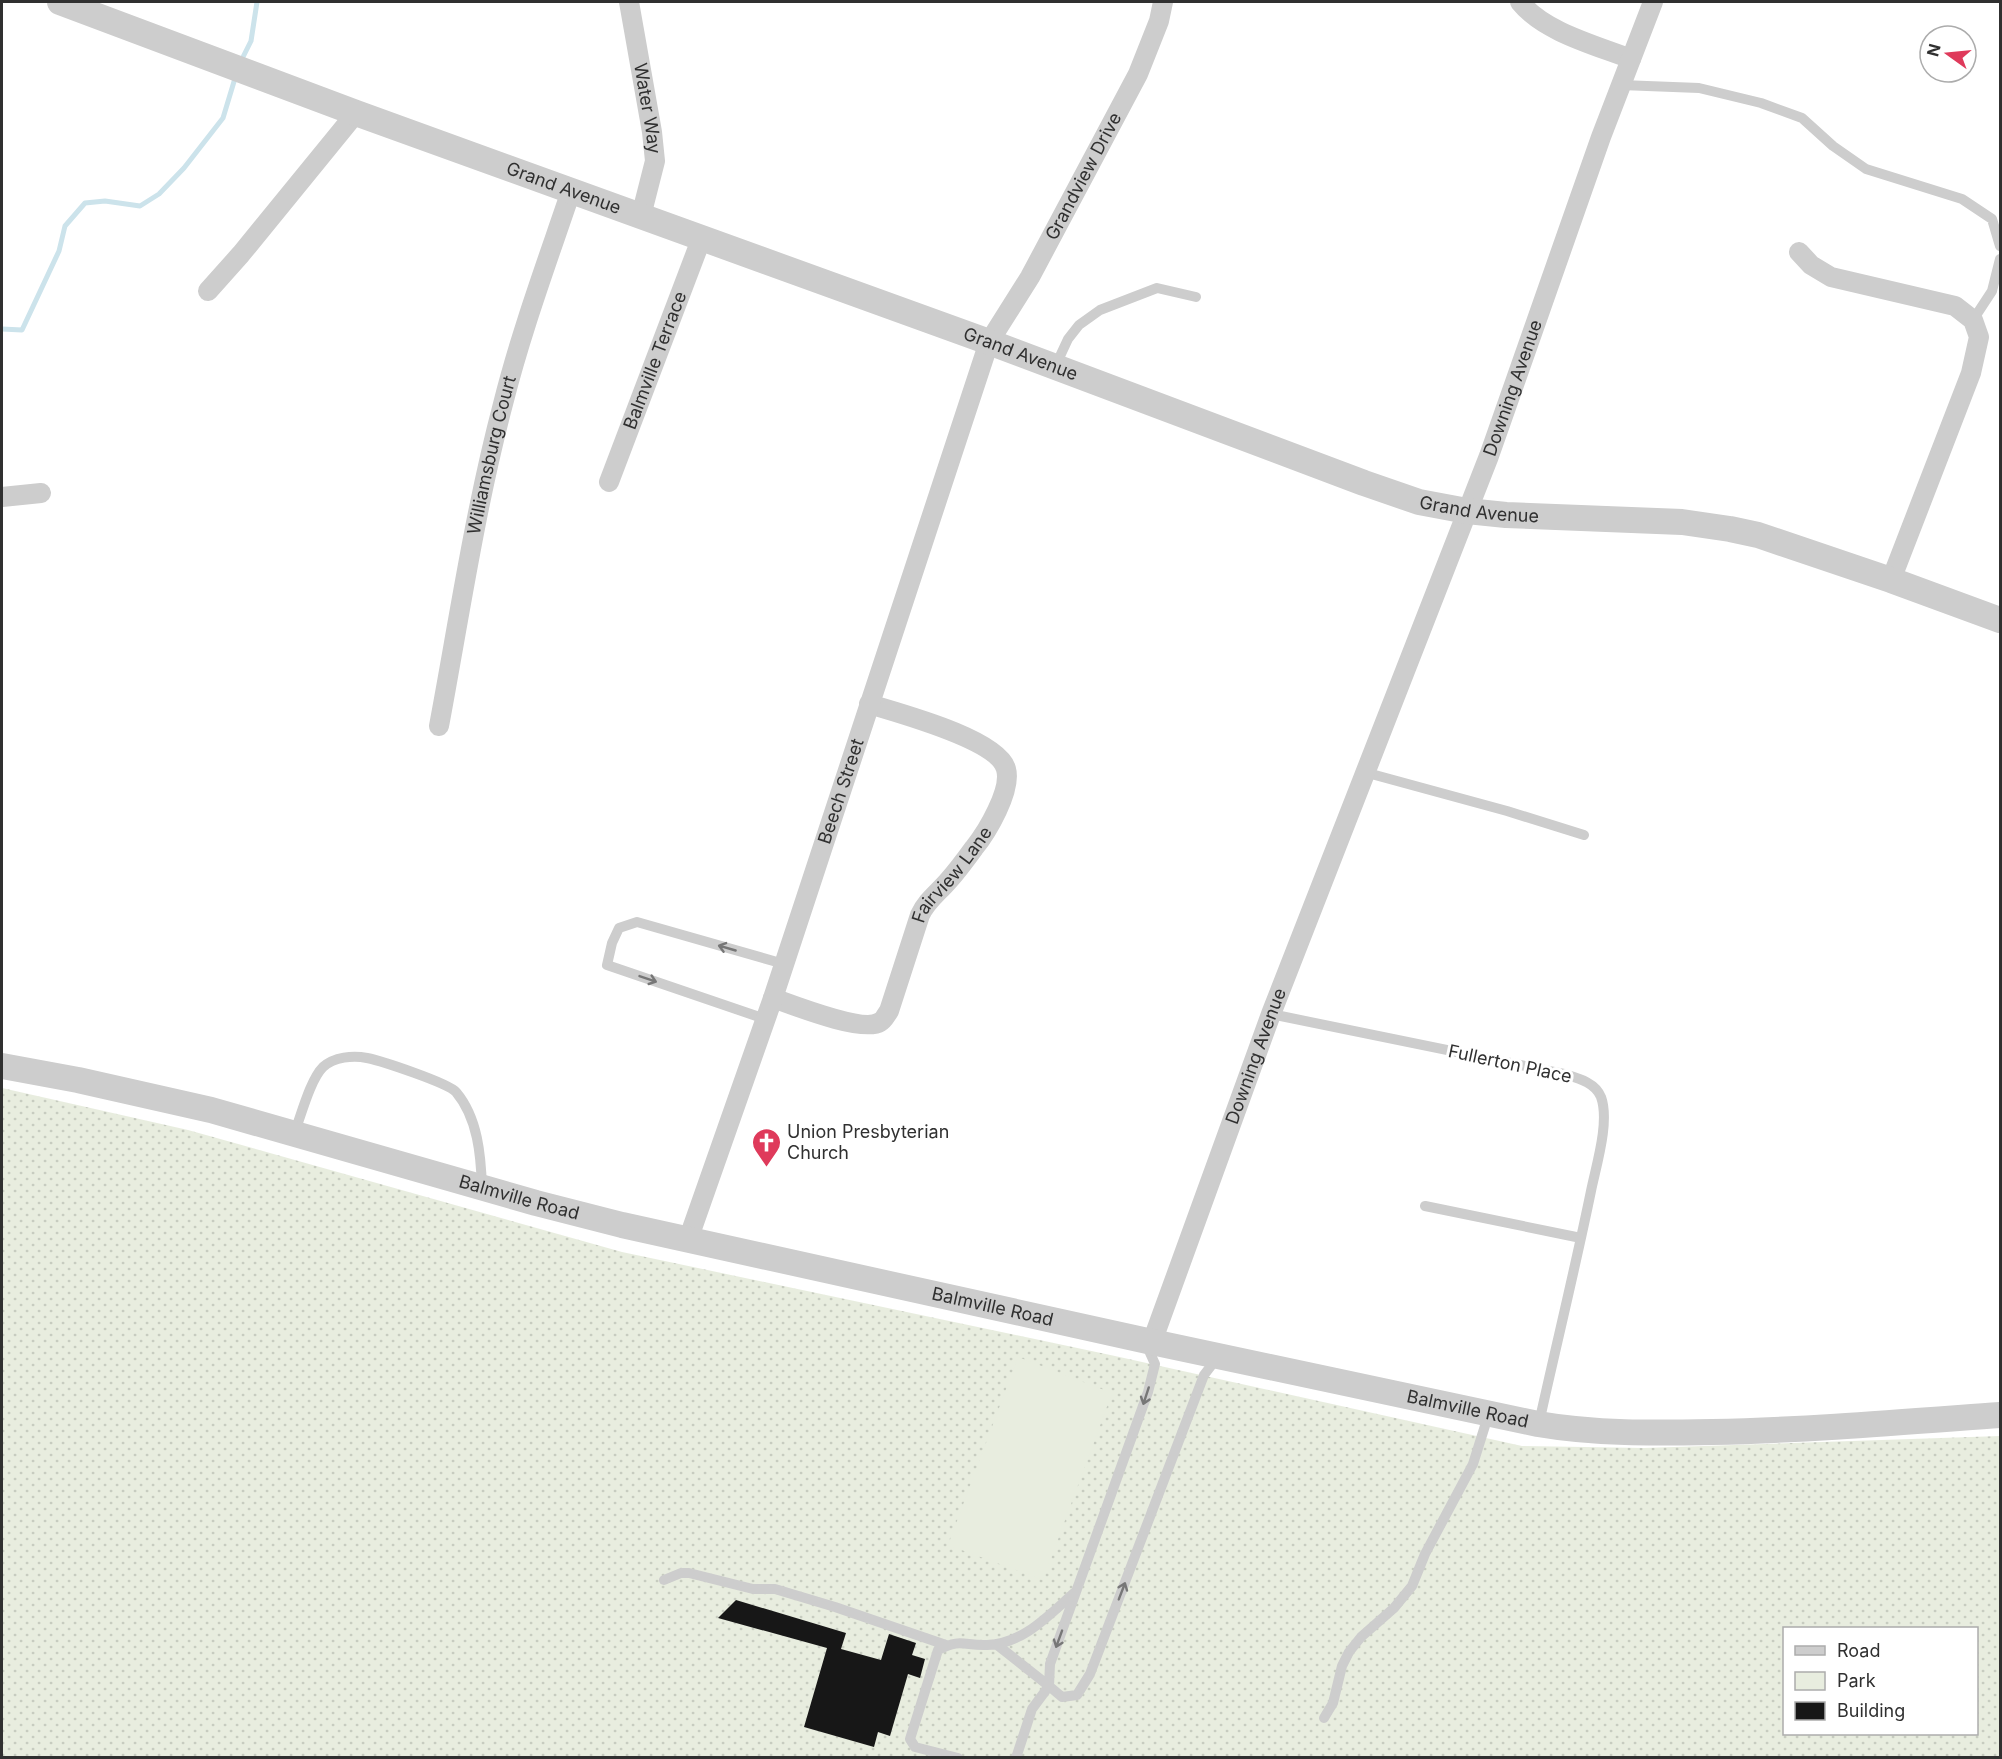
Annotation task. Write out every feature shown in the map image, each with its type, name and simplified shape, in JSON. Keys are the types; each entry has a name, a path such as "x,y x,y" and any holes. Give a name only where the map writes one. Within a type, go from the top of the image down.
{"street":[{"name":"Grand Avenue","path":"60,2 356,113 989,342 1419,502 1467,511 1506,515 1682,522 1730,529 1758,535 2001,620"},
{"name":"Water Way","path":"629,2 655,161 641,216"},
{"name":"Grandview Drive","path":"989,342 1030,277 1138,74 1159,21 1163,2"},
{"path":"1520,2 1546,24 1631,59"},
{"name":"Downing Avenue","path":"1148,1341 1364,772 1489,456 1621,84 1653,2"},
{"path":"208,291 356,113"},
{"name":"Williamsburg Court","path":"439,726 489,460 503,403 571,191"},
{"name":"Balmville Terrace","path":"609,482 702,237"},
{"path":"1799,252 1811,265 1831,277 1955,306 1973,320 1979,337 1971,373 1891,580"},
{"name":"Beech Street","path":"688,1240 773,998 989,342"},
{"path":"2,498 40,493"},
{"name":"Fairview Lane","path":"773,998 854,1024 870,1026 881,1022 889,1011 920,915 927,902 947,882 987,833 1000,805 1007,777 1006,767 994,752 973,740 869,704"},
{"name":"Balmville Road","path":"2,1066 78,1080 211,1110 622,1226 1538,1424 1576,1430 1640,1433 1768,1431 2001,1416"}],"lane":[{"path":"1621,84 1699,88 1761,103 1802,118 1833,146 1866,169 1962,200 1992,219 2001,246"},
{"path":"1973,320 1992,291 2001,259"},
{"path":"1055,367 1068,339 1079,325 1100,310 1157,288 1196,297"},
{"path":"1364,772 1507,811 1584,835"},
{"path":"765,1019 608,965 612,944 619,927 637,922 784,964"},
{"name":"Fullerton Place","path":"1271,1014 1564,1074 1592,1085 1600,1095 1604,1109 1602,1133 1581,1238 1538,1424"},
{"path":"294,1134 314,1081 324,1067 341,1058 366,1058 430,1079 455,1090 474,1128 481,1159 483,1188"},
{"path":"1425,1206 1581,1238"},
{"path":"1016,1758 1032,1708 1048,1686 1050,1664 1148,1392 1155,1364 1148,1341"},
{"path":"996,1644 1062,1697 1077,1695 1090,1674 1204,1375 1219,1356"},
{"path":"1324,1718 1333,1703 1342,1666 1349,1653 1362,1636 1394,1608 1412,1586 1425,1554 1473,1464 1489,1413"},
{"path":"664,1580 681,1573 689,1573 753,1589 775,1589 835,1606 946,1645"},
{"path":"958,1758 915,1747 910,1739 938,1650 953,1642 988,1645 1013,1640 1038,1625 1076,1591"}],"green space":[{"path":"2,1088 188,1130 622,1252 1115,1356 1522,1446 1644,1448 2000,1436 2000,1757 2,1758"},
{"path":"1018,1357 1112,1393 1043,1580 948,1545"}],"building":[{"path":"736,1600 846,1633 841,1649 881,1660 889,1634 916,1643 912,1655 925,1659 920,1678 908,1674 890,1736 878,1732 874,1747 804,1727 827,1648 718,1618"}],"waterway":[{"path":"240,63 251,41 257,2"},
{"path":"2,329 22,330 59,251 65,226 85,203 105,201 140,206 159,194 184,168 223,118 236,75"}],"place":[{"name":"Union Presbyterian Church","path":"766,1168"}]}
